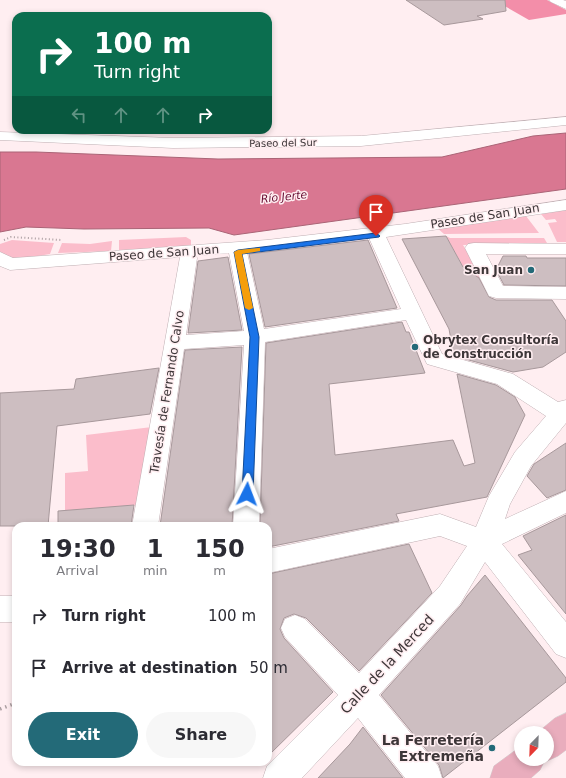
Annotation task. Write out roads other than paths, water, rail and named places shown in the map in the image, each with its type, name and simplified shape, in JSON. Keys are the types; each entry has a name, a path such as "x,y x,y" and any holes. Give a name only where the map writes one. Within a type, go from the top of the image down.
{"main road":[{"path":"554,739 566,729"},
{"path":"506,778 521,766"}],"street":[{"path":"555,0 566,6"},
{"name":"Paseo del Sur","path":"0,136 173,143 271,144 361,141 566,121"},
{"name":"Paseo de San Juan","path":"3,262 267,245 405,229 566,205"},
{"path":"155,253 188,258 432,228"},
{"path":"376,236 434,359 505,379 564,413"},
{"path":"564,295 496,292 474,248 566,249"},
{"path":"238,252 254,337 246,522"},
{"name":"Travesía de Fernando Calvo","path":"146,522 188,258"},
{"path":"175,343 254,337 413,313"},
{"name":"Calle de la Merced","path":"279,778 359,695 450,595 484,540 498,502 523,459 564,413"},
{"path":"484,540 566,501"},
{"path":"272,560 440,525 484,540 566,644"},
{"path":"0,609 12,609"},
{"path":"295,628 359,695 426,778"}],"water":[{"name":"Río Jerte","path":"566,133 566,189 234,235 209,228 84,229 26,227 0,232 0,152 218,159 442,157 533,136"}],"place":[{"name":"San Juan","path":"531,270"},
{"name":"Obrytex Consultoría de Construcción","path":"415,347"},
{"name":"La Ferretería Extremeña","path":"492,748"}]}
